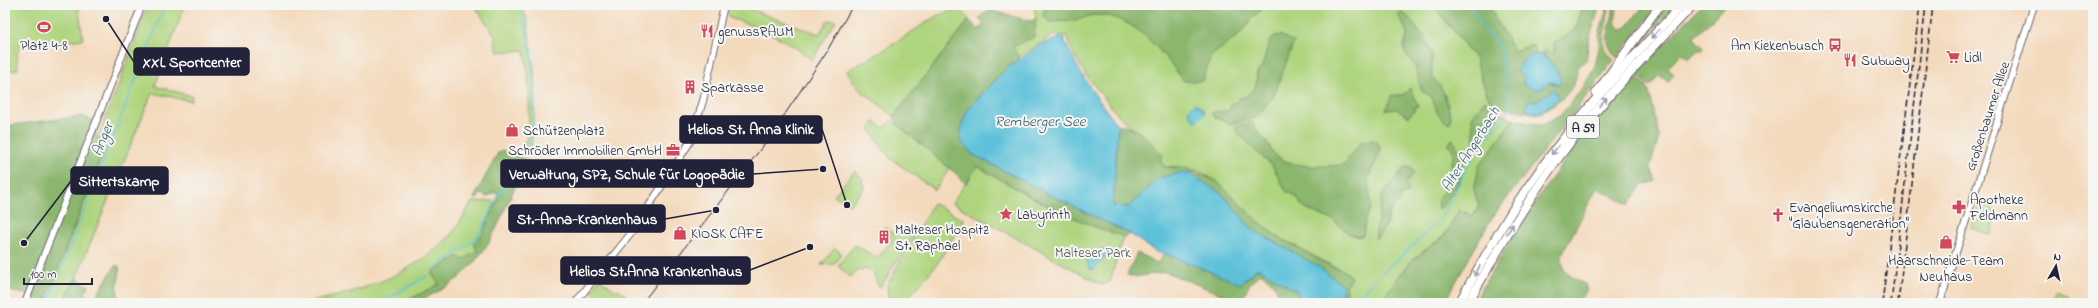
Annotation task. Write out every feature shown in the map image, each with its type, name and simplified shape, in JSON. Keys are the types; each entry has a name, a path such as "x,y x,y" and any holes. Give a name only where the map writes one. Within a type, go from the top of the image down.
{"highway":[{"path":"1579,119 1605,78 1660,5"},
{"name":"A 59","path":"1459,303 1525,191 1579,119 1682,5"},
{"name":"A 59","path":"1468,303 1511,228 1560,156 1617,87 1693,5"}],"main road":[{"path":"25,303 142,5"},
{"path":"575,303 632,231 690,142 697,125 703,101 724,5"},
{"name":"Großenbaumer Allee","path":"1940,303 2034,5"}],"green space":[{"path":"5,5 78,5 83,39 23,46 17,52 18,69 5,72"},
{"path":"148,5 185,5 155,86 192,96 191,101 152,93 76,278 63,303 45,303 109,138 97,139"},
{"path":"474,5 521,5 527,19 536,86 531,150 523,147 523,141 527,142 529,119 529,85 524,50 498,52 494,40 496,37"},
{"path":"728,5 749,9 819,34 828,20 836,21 812,60 783,40 730,18 727,9"},
{"path":"1034,5 1433,5 1474,56 1479,65 1490,100 1502,114 1513,120 1501,136 1474,189 1479,206 1473,216 1459,210 1445,235 1412,260 1381,303 1343,303 1347,291 1345,271 1275,235 1212,179 1198,171 1183,167 1165,167 1160,161 1163,155 1118,115 1086,75 1074,55 1067,36 1054,35 1019,57 1011,47 1020,43 1036,18"},
{"path":"1046,5 1268,5 1254,16 1239,35 1211,56 1202,81 1184,81 1167,59 1147,38 1136,28 1124,21 1110,17 1093,15 1075,21 1050,22 1043,16"},
{"path":"1433,5 1488,5 1514,51 1534,45 1534,55 1527,59 1524,80 1558,84 1554,68 1542,52 1544,49 1554,54 1554,44 1576,29 1583,5 1600,5 1589,40 1586,61 1578,66 1574,83 1566,95 1554,105 1539,114 1494,106 1487,95 1475,58"},
{"path":"1488,5 1583,5 1576,29 1555,44 1554,54 1542,52 1548,58 1540,54 1534,55 1534,45 1514,51"},
{"path":"1608,5 1604,40 1608,53 1614,60 1491,219 1444,303 1381,303 1384,296 1412,260 1445,235 1459,210 1473,216 1479,206 1474,189 1479,166 1513,120 1542,125 1560,116 1582,89 1595,67 1599,47 1599,34"},
{"path":"1613,5 1616,5 1617,8 1616,24 1622,29 1627,27 1644,5 1658,5 1617,58 1611,51 1608,44 1608,32 1613,13"},
{"path":"1663,5 1676,5 1615,70"},
{"path":"1702,5 1726,5 1694,38 1704,48 1701,52 1698,50 1689,59 1682,54 1667,68 1674,74 1668,82 1659,75 1650,86 1635,74"},
{"path":"960,8 969,20 894,116 858,88 847,71 892,45 936,16"},
{"path":"988,10 1032,21 1036,18 1034,37 1012,47 1019,57 1019,60 1006,69 968,109 972,154 1050,195 1130,234 1125,237 1106,231 1068,215 977,166 966,184 898,125 894,116 969,20 978,30 984,25 979,18"},
{"path":"1400,12 1409,17 1418,31 1425,36 1432,56 1432,76 1442,89 1446,99 1451,117 1450,123 1442,120 1436,110 1432,97 1422,91 1415,66 1405,53 1404,45 1407,36 1406,29 1398,14"},
{"path":"1280,35 1294,42 1273,98 1254,119 1229,124 1216,118 1212,114 1213,112 1229,111 1232,103 1238,102 1239,98 1247,95 1256,85 1258,70 1263,64 1270,43 1273,37"},
{"path":"1633,76 1647,86 1651,99 1659,137 1650,167 1656,181 1641,186 1629,205 1597,188 1561,256 1564,270 1576,280 1585,284 1587,291 1576,303 1474,303 1509,243 1547,185 1588,129"},
{"path":"1410,88 1418,106 1414,107 1415,109 1409,117 1397,109 1386,110 1392,95 1402,94 1407,92"},
{"path":"1485,100 1499,118 1482,139 1474,143 1472,117"},
{"path":"81,116 94,121 97,139 109,137 45,303 28,303 30,295 5,290 5,126"},
{"path":"892,120 950,168 935,190 890,158 869,129 874,122 884,128"},
{"path":"1253,122 1275,155 1299,165 1327,166 1344,164 1361,142 1374,140 1379,144 1380,153 1368,178 1371,207 1365,220 1363,235 1359,237 1348,233 1333,220 1315,213 1301,205 1297,197 1286,191 1272,165 1235,130 1236,126"},
{"path":"1118,126 1131,128 1143,135 1163,155 1160,161 1165,167 1183,167 1217,181 1249,213 1275,235 1330,266 1345,271 1352,278 1346,286 1347,291 1343,303 1340,303 1343,285 1253,230 1222,194 1166,176 1158,179 1128,207 1113,206"},
{"path":"1452,139 1460,153 1462,168 1458,183 1444,205 1439,209 1437,206 1439,197 1447,186 1453,170 1451,164 1453,151 1449,144"},
{"path":"502,150 527,160 487,246 460,277 441,290 415,303 403,303 439,284 431,273 458,256 463,260 477,251 474,243 482,234 499,197 495,192 487,197 481,194 477,199 474,198 498,153"},
{"name":"Malteser Park","path":"977,166 1042,203 1123,236 1110,282 1102,285 952,203"},
{"path":"1406,166 1411,168 1414,173 1405,184 1409,189 1407,194 1401,194 1400,202 1391,211 1388,217 1388,223 1376,239 1375,236 1382,195"},
{"path":"855,171 863,179 862,181 864,188 850,205 834,195"},
{"path":"492,201 502,203 486,239 460,270 436,286 403,303 301,303 340,295 397,274 431,253 446,240 457,227 472,202"},
{"path":"1979,202 1993,207 1992,210 1998,212 1991,235 1971,228"},
{"path":"933,203 964,220 937,264 904,303 889,303 887,285"},
{"path":"885,227 895,235 903,228 913,235 880,288 875,277 870,271 865,269 858,271 850,277 839,267 839,264 855,245 878,258 893,239 883,230"},
{"path":"835,248 842,254 834,264 821,265"},
{"path":"1137,253 1158,263 1164,253 1187,263 1247,279 1258,268 1297,291 1300,303 1284,303 1273,284 1260,273 1249,285 1241,302 1166,272 1134,277 1127,275"},
{"path":"115,266 119,266 117,288 121,303 63,303 76,278 89,286 85,293 93,301"},
{"path":"600,279 616,291 618,289 635,302 605,303 591,291"},
{"path":"2056,291 2068,295 2065,303 2052,303"}],"water":[{"name":"Remberger See","path":"1063,37 1074,61 1102,105 1118,126 1113,206 1128,207 1158,179 1178,173 1191,174 1222,194 1253,230 1318,266 1343,285 1340,303 1300,303 1297,291 1258,268 1240,284 1164,253 1156,252 1130,234 1050,195 972,154 960,140 962,124 968,109 1006,69 1042,44"},
{"path":"1540,54 1557,72 1561,81 1560,84 1550,82 1539,90 1523,85 1524,77 1517,71 1519,67 1523,61 1529,57"},
{"path":"1553,90 1558,95 1558,98 1543,110 1539,112 1530,112 1526,109 1527,101 1538,100"},
{"path":"1195,103 1204,110 1204,114 1196,122 1189,114 1189,109"},
{"path":"1103,249 1107,253 1103,260 1093,270 1089,268 1086,258"}],"waterway":[{"name":"Anger","path":"48,303 165,5"},
{"path":"518,5 524,20 528,38 533,78 533,119 527,153"},
{"name":"Alter Angerbach","path":"1360,303 1363,293 1367,287 1438,222 1452,199 1466,169 1483,141 1504,119 1509,104 1507,82 1502,66 1501,48 1482,26 1470,5"},
{"path":"496,199 503,189 512,181 523,160"},
{"path":"432,270 475,240 489,217 495,201"},
{"path":"380,303 427,276"}],"tram line":[{"path":"642,303 769,138 827,51 853,5"}],"railway":[{"path":"1882,303 1920,5"},
{"path":"1891,303 1926,5"},
{"path":"1898,303 1933,5"}],"place":[{"name":"XXL Sportcenter","path":"106,19"},
{"name":"Platz 4-8","path":"44,27"},
{"name":"genussRAUM","path":"707,31"},
{"name":"Am Kiekenbusch","path":"1835,45"},
{"name":"Lidl","path":"1953,57"},
{"name":"Subway","path":"1850,60"},
{"name":"Sparkasse","path":"690,87"},
{"name":"Schützenplatz","path":"512,130"},
{"name":"Schröder Immobilien GmbH","path":"673,150"},
{"name":"Verwaltung, SPZ, Schule für Logopädie","path":"823,169"},
{"name":"Helios St. Anna Klinik","path":"847,205"},
{"name":"Apotheke Feldmann","path":"1959,207"},
{"name":"St.-Anna-Krankenhaus","path":"716,210"},
{"name":"Labyrinth","path":"1006,214"},
{"name":"Evangeliumskirche \"Glaubensgeneration\"","path":"1778,215"},
{"name":"KIOSK CAFE","path":"680,233"},
{"name":"Malteser Hospitz St. Raphael","path":"884,237"},
{"name":"Haarschneide-Team Neuhaus","path":"1946,242"},
{"name":"Sittertskamp","path":"24,243"},
{"name":"Helios St.Anna Krankenhaus","path":"810,247"}]}
